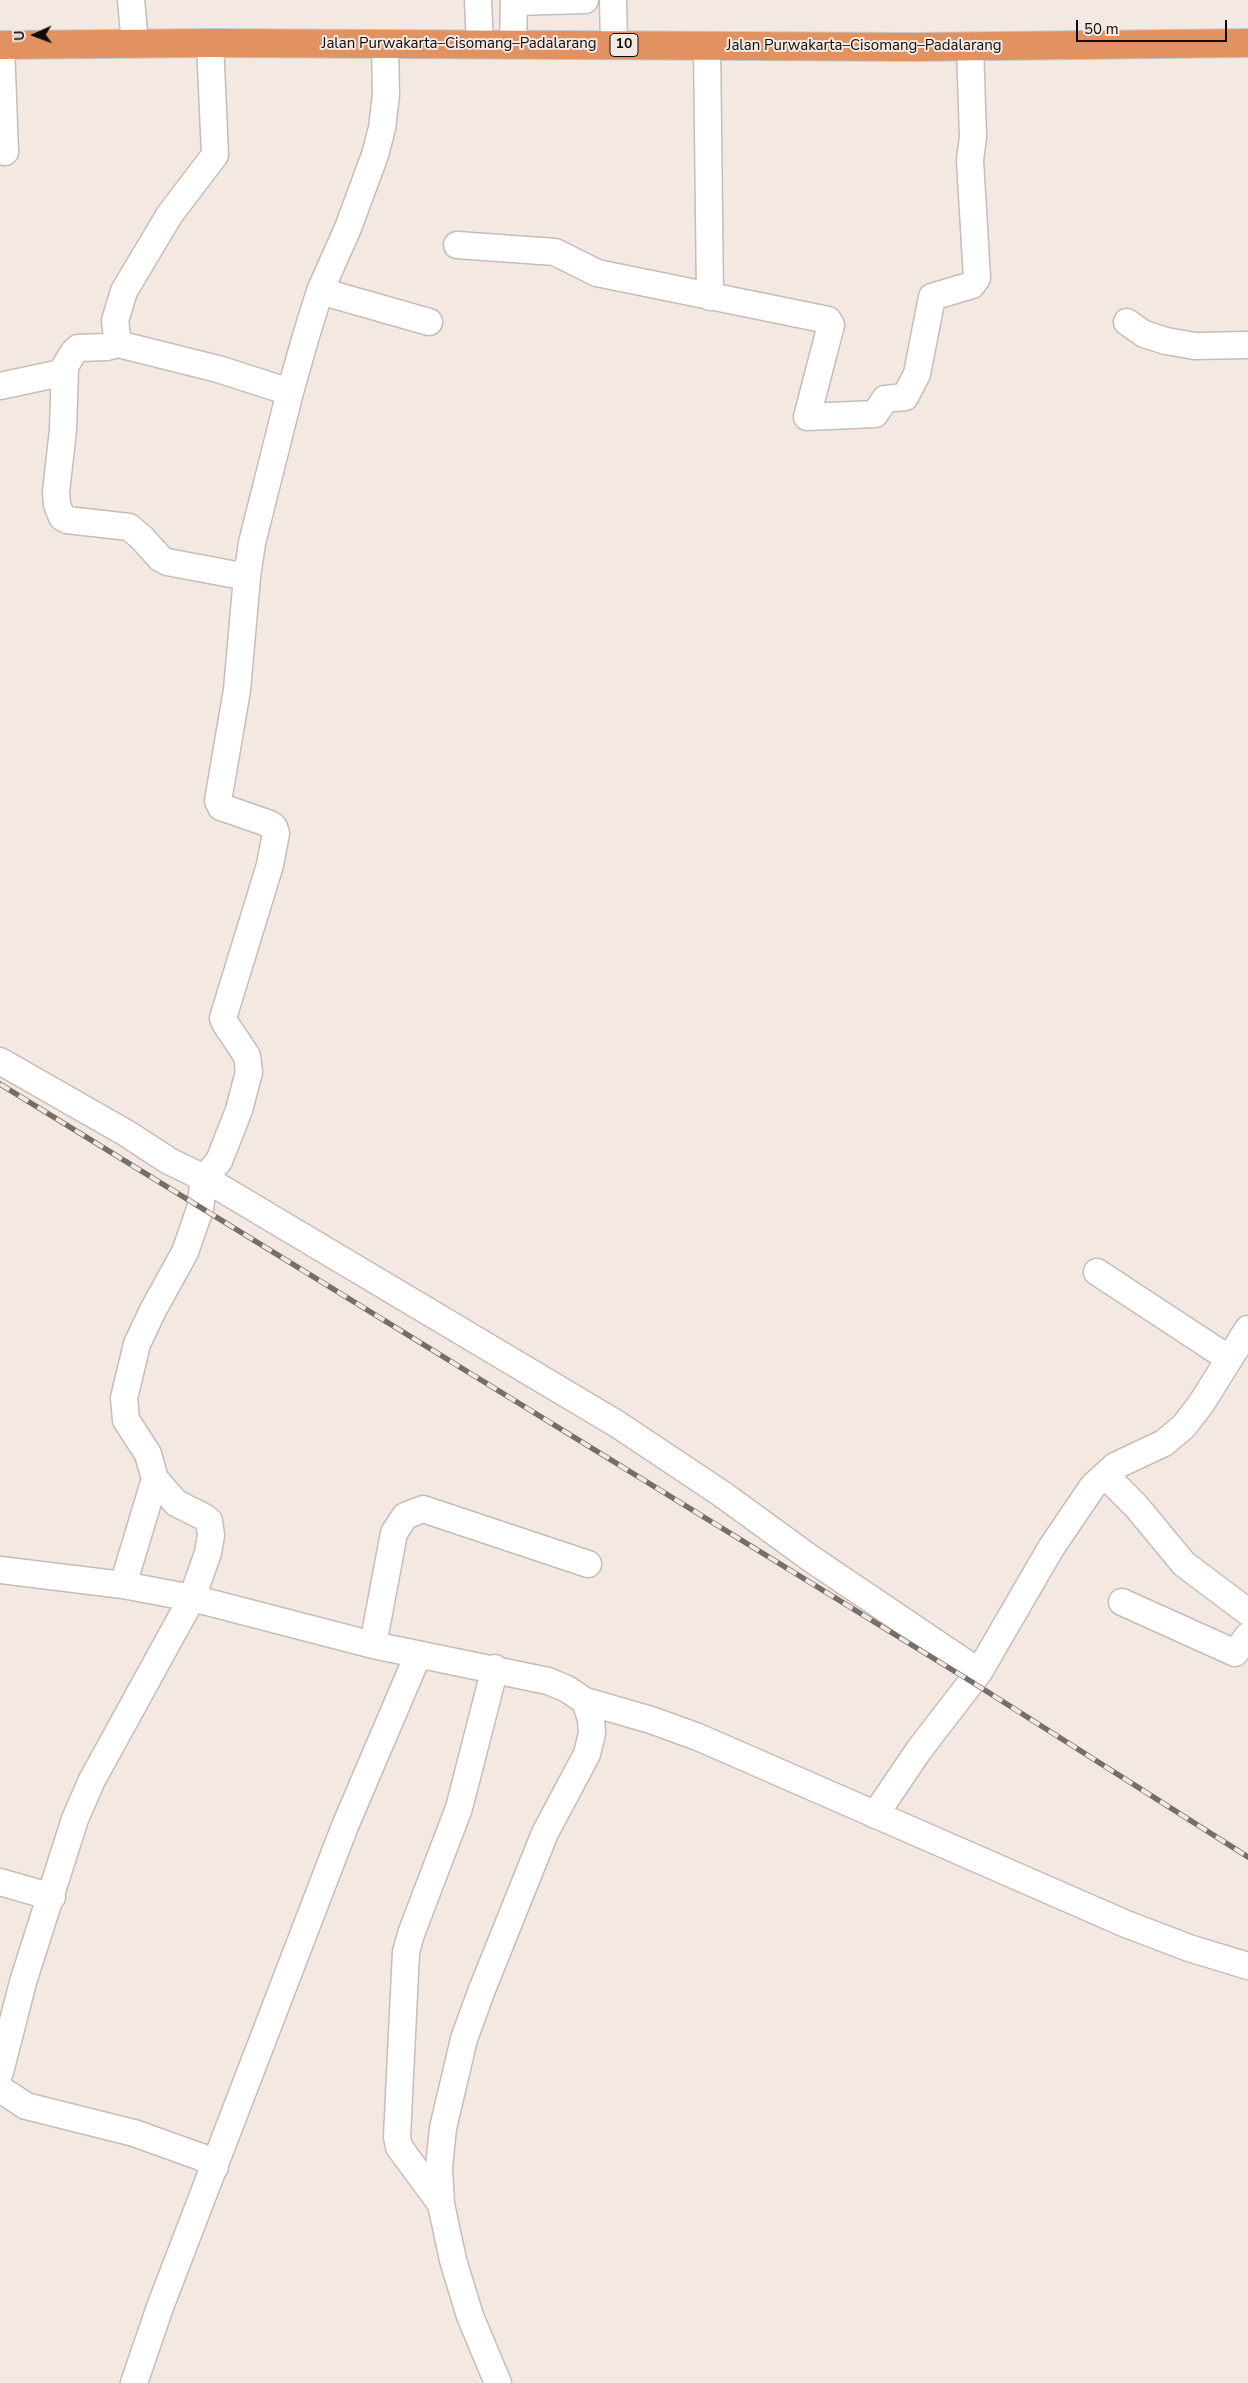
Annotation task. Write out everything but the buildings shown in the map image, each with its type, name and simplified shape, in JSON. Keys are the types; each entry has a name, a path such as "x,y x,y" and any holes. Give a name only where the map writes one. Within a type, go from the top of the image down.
{"highway":[{"name":"Jalan Purwakarta–Cisomang–Padalarang","path":"1,45 210,43 970,46 1248,43"}],"street":[{"path":"131,0 135,44"},
{"path":"478,0 480,45"},
{"path":"514,45 514,1 585,0"},
{"path":"613,0 614,44"},
{"path":"118,344 115,320 124,291 170,214 215,155 210,43"},
{"path":"215,2168 201,2157 134,2133 26,2106 1,2088 24,1982 76,1819 92,1780 192,1598 208,1553 211,1535 209,1521 169,1498 155,1479 148,1454 126,1420 124,1398 137,1344 153,1310 185,1252 200,1209 204,1178 219,1161 239,1110 249,1072 248,1056 224,1023 223,1018 270,865 276,833 274,827 270,824 221,807 218,801 237,690 247,577 252,543 275,459 290,392 320,290 348,228 375,155 382,128 386,95 385,44"},
{"path":"1,45 5,152"},
{"path":"708,46 710,297"},
{"path":"457,245 555,252 597,274 830,321 830,328 807,414 808,418 875,414 885,399 905,397 917,374 932,297 972,284 977,278 970,160 973,136 970,46"},
{"path":"320,290 429,322"},
{"path":"1127,322 1144,334 1166,342 1195,346 1248,345"},
{"path":"0,386 55,376 65,368 78,348 107,347 118,344 218,369 290,392"},
{"path":"65,368 63,430 56,492 57,505 62,517 67,520 129,527 160,558 167,562 247,577"},
{"path":"0,1061 126,1133 169,1161 204,1178 617,1424 722,1494 810,1558 979,1672"},
{"path":"1097,1272 1228,1358"},
{"path":"875,1815 919,1750 979,1672 1050,1548 1093,1486 1115,1466 1164,1443 1184,1426 1248,1329"},
{"path":"1105,1475 1136,1506 1184,1564 1248,1612"},
{"path":"123,1585 155,1479"},
{"path":"373,1645 394,1533 405,1516 423,1509 588,1564"},
{"path":"0,1570 123,1585 192,1598 373,1645 495,1668 548,1681 567,1689 585,1701 650,1720 698,1737 1126,1924 1189,1948 1248,1966"},
{"path":"1122,1602 1235,1653 1248,1636"},
{"path":"134,2383 164,2298 344,1826 418,1655"},
{"path":"441,2204 399,2147 397,2137 406,1952 411,1934 459,1808 495,1668"},
{"path":"498,2383 463,2295 441,2204 439,2168 443,2128 464,2039 545,1834 587,1754 592,1726 585,1701"},
{"path":"0,1882 52,1897"}],"railway":[{"path":"0,1084 972,1682 1248,1857"}]}
